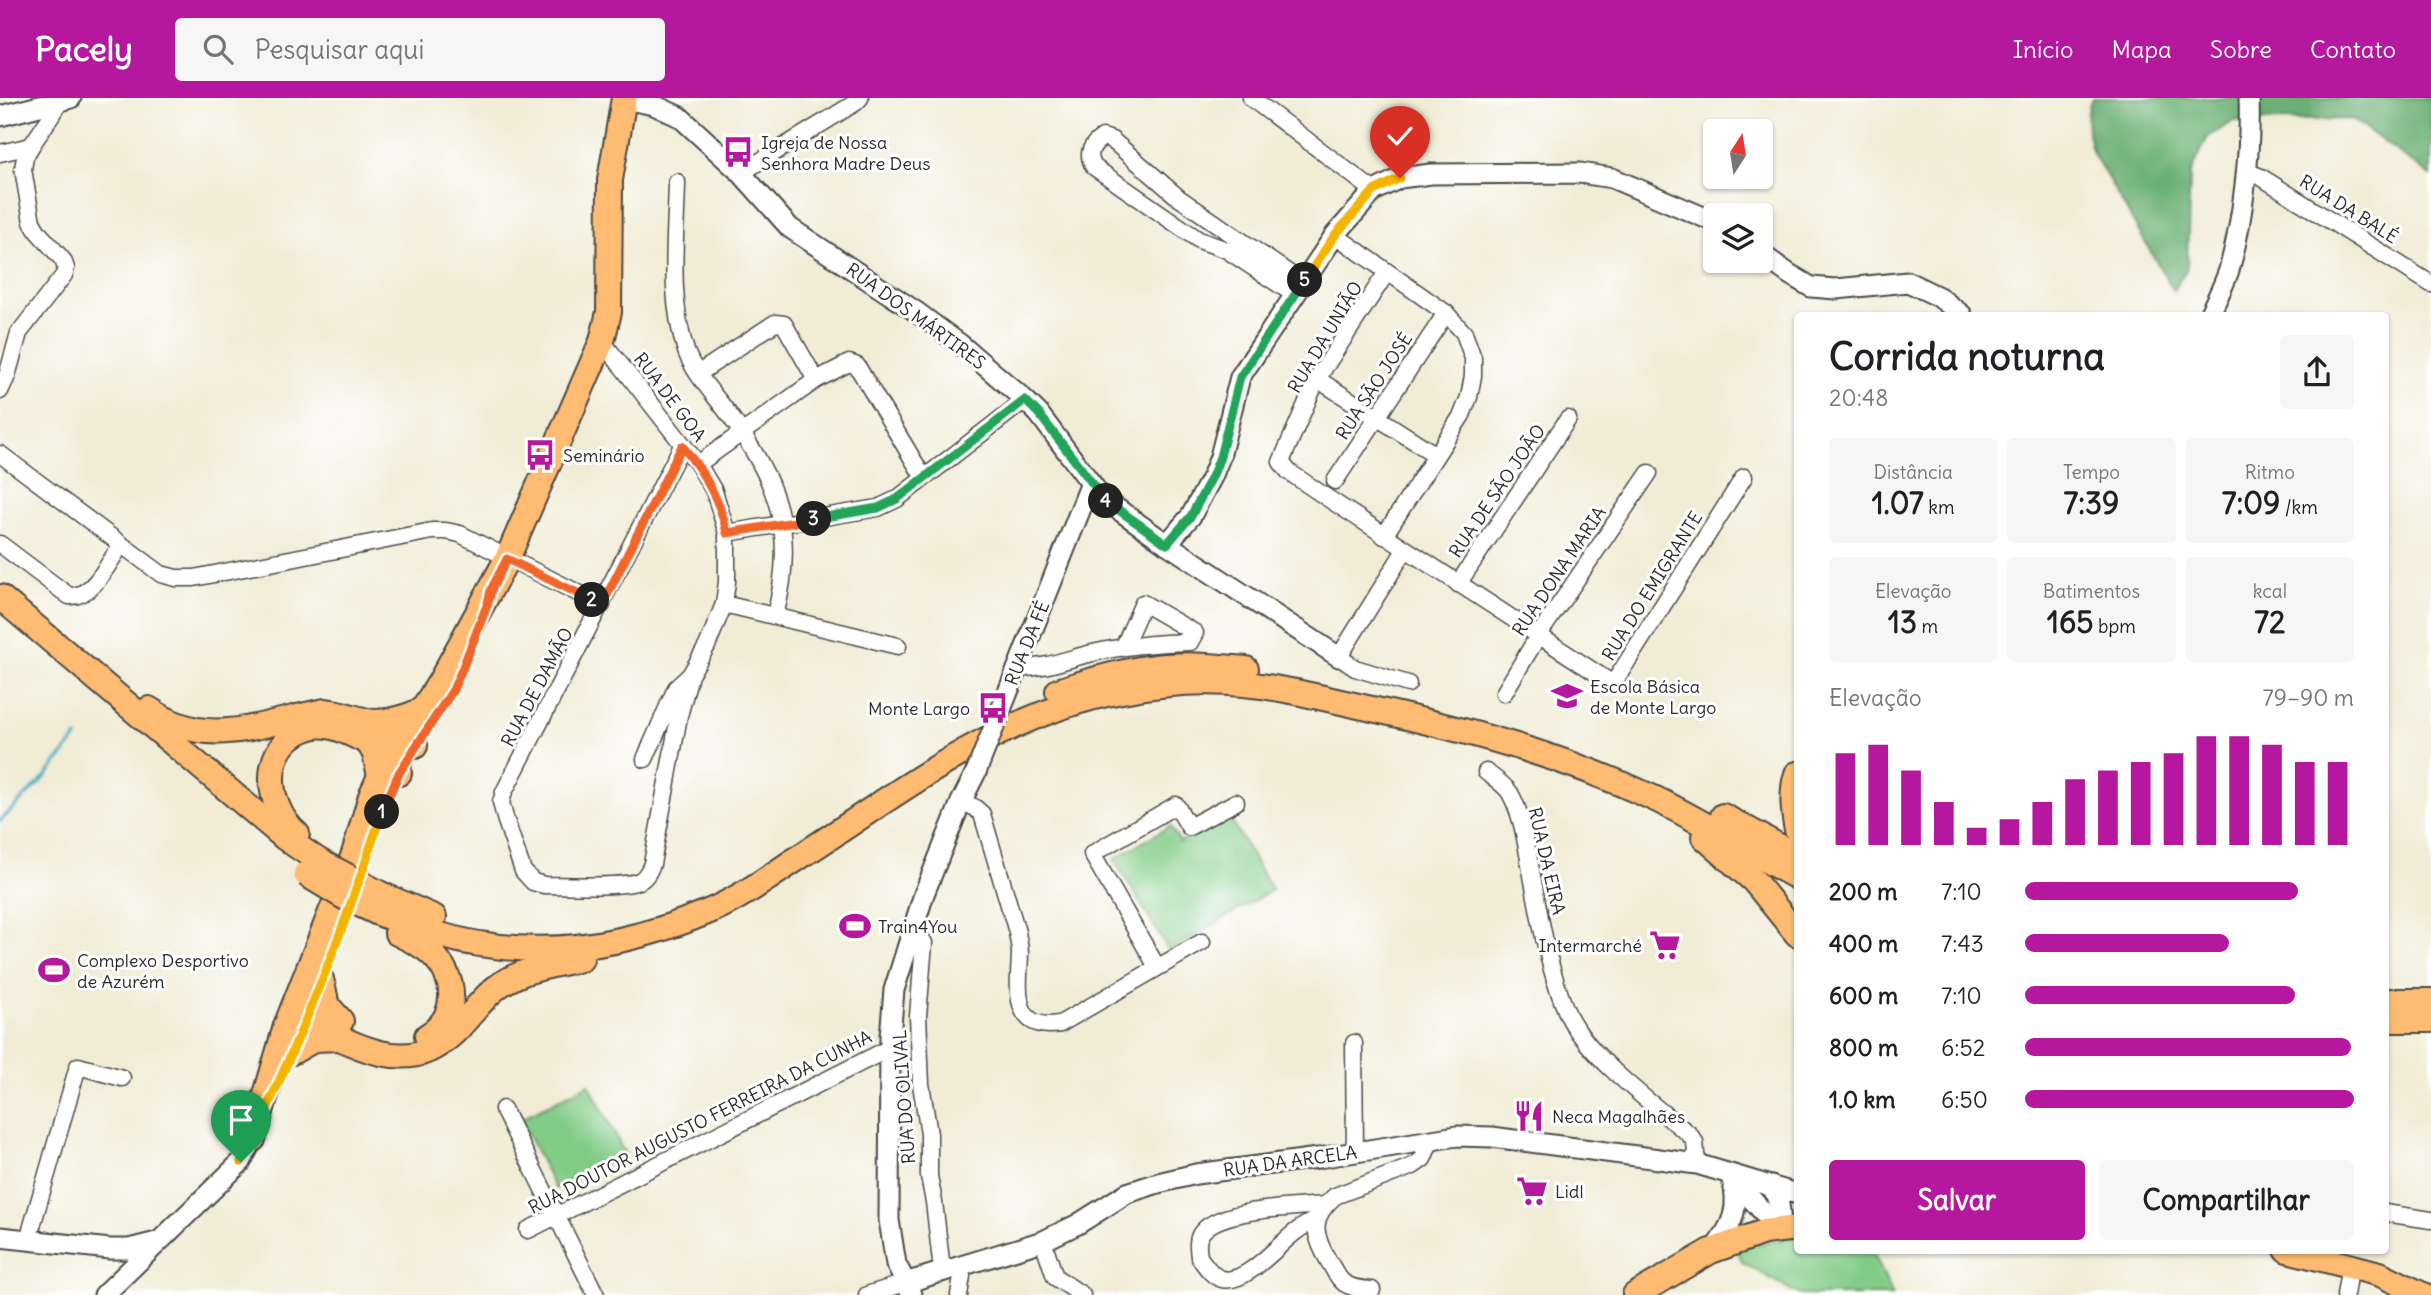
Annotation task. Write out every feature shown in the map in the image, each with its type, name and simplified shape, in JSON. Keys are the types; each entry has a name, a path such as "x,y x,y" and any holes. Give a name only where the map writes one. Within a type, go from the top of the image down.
{"main road":[{"path":"253,1139 313,981 370,796 390,775 422,710 452,662 507,559 602,341 610,304 610,180 624,99"},
{"path":"117,695 135,699 161,718 211,732 244,730 325,711 339,712 390,749 406,747 458,679 491,590"},
{"path":"0,597 285,838 312,867"},
{"path":"0,614 312,867 429,931 480,944 539,949 598,945 637,936 708,912 749,890 961,752 1000,731 1038,715 1092,698 1119,691 1165,685 1221,683 1270,687 1438,723 1526,747 1650,796 1711,827 1791,855"},
{"path":"380,904 482,932 538,938 631,927 661,918 729,887 935,752 1004,713 1050,693 1102,677 1164,667 1204,665 1255,669 1325,683 1532,736 1596,757 1658,782 1791,855"},
{"path":"312,867 317,852 293,831 279,814 272,793 271,774 276,756 289,737 309,727 327,727 351,732 368,731 422,710"},
{"path":"368,731 375,754 390,775"},
{"path":"1650,796 1653,807 1705,837 1754,881 1794,930"},
{"path":"1791,855 1794,799"},
{"path":"313,981 340,1030 386,1054 406,1056 423,1052 445,1041 486,996 509,979 534,970 624,951 677,935 723,911 749,890"},
{"path":"296,1020 405,1042 416,1041 433,1032 449,1014 451,988 438,960 418,943 386,927 380,904"},
{"path":"2389,1001 2431,1001"},
{"path":"253,1139 292,1052 296,1020"},
{"path":"2389,1020 2431,1020"},
{"path":"292,1052 315,1039 340,1030"},
{"path":"1635,1295 1711,1251 1764,1232 1788,1229"},
{"path":"2294,1254 2350,1286 2380,1274 2423,1295"}],"street":[{"path":"741,173 860,98"},
{"path":"1251,98 1374,191"},
{"path":"2210,312 2228,274 2236,242 2250,121 2249,98"},
{"name":"RUA DOS MÁRTIRES","path":"624,99 654,105 680,117 741,173 790,228 961,345 1039,414 1102,498 1355,668 1408,684"},
{"path":"0,116 64,100"},
{"path":"0,391 19,333 66,268 64,260 32,222 23,169 31,146 64,100"},
{"path":"1103,137 1112,140 1179,198 1299,289 1227,250 1199,240 1094,167 1089,159 1095,142 1103,137"},
{"path":"0,153 31,146"},
{"name":"RUA DA BALÉ","path":"2245,171 2261,177 2431,284"},
{"path":"1167,544 1191,516 1212,477 1220,457 1240,377 1335,235 1374,191 1400,178 1430,174 1580,173 1612,178 1703,217"},
{"path":"677,182 676,312 687,353 742,433 775,494 783,524 785,546 783,578 775,617"},
{"path":"1335,235 1446,313 1464,333 1473,358 1469,397 1462,415 1384,536"},
{"path":"1773,262 1811,287 1836,289 1908,282 1939,297 1958,312"},
{"name":"RUA DA UNIÃO","path":"1281,462 1317,379 1387,272"},
{"name":"RUA SÃO JOSÉ","path":"1335,481 1446,313"},
{"path":"699,373 775,323 784,324 817,380"},
{"name":"RUA DE GOA","path":"527,876 533,882 544,885 627,884 641,880 648,874 690,675 707,646 724,604 727,533 714,491 698,464 602,341"},
{"path":"698,464 817,380 849,363 857,366 924,478"},
{"path":"1317,379 1437,455"},
{"path":"727,533 878,508 897,499 1025,400"},
{"name":"RUA DE SÃO JOÃO","path":"1458,584 1568,419"},
{"name":"RUA DE DAMÃO","path":"527,876 505,818 501,802 504,792 682,446"},
{"path":"0,454 121,545 161,573 176,578 194,578 432,531 446,531 460,534 602,605"},
{"name":"RUA DO EMIGRANTE","path":"1281,462 1289,472 1384,536 1613,684 1744,477"},
{"name":"RUA DONA MARIA","path":"1504,693 1538,636 1648,472"},
{"name":"RUA DA FÉ","path":"909,1289 896,1264 889,1220 890,1048 894,990 914,923 961,802 976,772 1091,483"},
{"path":"0,544 69,596 79,597 88,591 121,545"},
{"path":"1339,657 1405,550"},
{"path":"724,604 898,646"},
{"path":"1013,678 1096,652 1123,648"},
{"name":"RUA DE GOA","path":"645,760 676,688 690,675"},
{"name":"RUA DA EIRA","path":"1486,772 1509,791 1520,816 1540,921 1556,981 1569,1016 1585,1039 1611,1067 1689,1134 1695,1142 1697,1164"},
{"path":"961,802 974,807 982,814 1017,932 1020,950 1018,1002 1034,1022 1047,1026 1060,1024 1202,942"},
{"path":"1157,967 1092,854 1176,805 1189,827 1236,802"},
{"name":"RUA DO OLIVAL","path":"914,923 924,943 918,1016 921,1084 929,1134 929,1176 951,1268 962,1276 959,1295"},
{"path":"1354,1043 1355,1153"},
{"name":"RUA DOUTOR AUGUSTO FERREIRA DA CUNHA","path":"528,1230 890,1048"},
{"path":"28,1240 78,1066 122,1078"},
{"path":"503,1109 596,1295"},
{"name":"RUA DA ARCELA","path":"867,1295 909,1289 951,1268 1043,1241 1077,1224 1127,1193 1158,1182 1196,1174 1355,1153 1457,1136 1492,1137 1697,1164 1794,1194"},
{"path":"104,1295 241,1162 253,1139"},
{"path":"1321,1212 1286,1207 1218,1220 1202,1231 1199,1237 1199,1257 1223,1280 1234,1278 1261,1262 1296,1230 1321,1212 1335,1196 1413,1166 1423,1159 1431,1140"},
{"path":"1731,1176 1788,1229"},
{"path":"1711,1251 1732,1224 1736,1208 1731,1176"},
{"path":"1771,1186 1788,1229"},
{"path":"1321,1212 1316,1234 1338,1277 1358,1289 1372,1290"},
{"path":"2389,1214 2431,1220"},
{"path":"0,1237 110,1250 129,1249 159,1241"},
{"path":"1043,1241 1055,1277 1082,1295"},
{"path":"110,1250 120,1269 118,1280"}],"green space":[{"path":"2092,98 2431,98 2431,176 2352,119 2234,121 2208,137 2190,174 2187,269 2173,290 2093,153 2087,126"},
{"path":"1227,814 1272,890 1169,951 1114,859 1170,826 1180,842"},
{"path":"589,1084 625,1154 555,1189 520,1119"},
{"path":"1794,1237 1794,1254 1874,1254 1893,1295 1800,1295 1743,1263 1736,1248"}],"waterway":[{"path":"0,821 46,776 77,737"}],"place":[{"name":"Igreja de Nossa Senhora Madre Deus","path":"738,152"},
{"name":"Seminário","path":"540,455"},
{"name":"Escola Básica de Monte Largo","path":"1567,696"},
{"name":"Monte Largo","path":"993,708"},
{"name":"Train4You","path":"855,926"},
{"name":"Intermarché","path":"1665,945"},
{"name":"Complexo Desportivo de Azurém","path":"54,970"},
{"name":"Neca Magalhães","path":"1529,1116"},
{"name":"Lidl","path":"1532,1191"}],"route":[{"path":"241,1162 292,1052 368,858 389,793 415,746 453,690 491,590 507,559 602,605 682,446 698,464 714,491 727,533 878,508 897,499 1025,400 1069,452 1102,498 1167,544 1191,516 1212,477 1220,457 1240,377 1335,235 1374,191 1400,178"}]}
